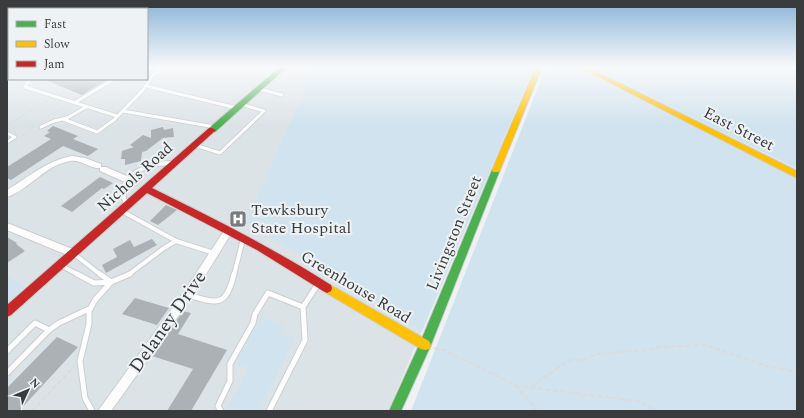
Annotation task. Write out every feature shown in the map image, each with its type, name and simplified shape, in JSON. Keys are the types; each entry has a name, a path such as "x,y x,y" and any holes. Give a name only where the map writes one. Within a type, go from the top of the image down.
{"street":[{"name":"Nichols Road","path":"7,312 123,207 263,87"},
{"name":"Livingston Street","path":"395,411 425,345 530,87"},
{"name":"East Street","path":"621,87 797,175"},
{"path":"7,194 58,161 72,158 80,158 135,183"},
{"name":"Greenhouse Road","path":"145,188 229,230 425,345"},
{"path":"7,226 72,253"},
{"name":"Delaney Drive","path":"104,411 151,348 229,230"}],"lane":[{"path":"25,87 117,116"},
{"path":"74,103 101,87"},
{"path":"63,119 97,132 123,111 146,87"},
{"path":"148,87 264,111 220,153 194,145"},
{"path":"259,89 282,94"},
{"path":"41,126 63,119 86,107"},
{"path":"123,111 215,127"},
{"path":"7,133 15,137 7,142"},
{"path":"174,163 158,163 139,170 127,179 123,191 123,207 176,241 215,253"},
{"path":"187,295 214,302 226,297 230,291 243,238"},
{"path":"60,265 94,283 111,282 128,275 164,248 176,241"},
{"path":"72,253 111,282"},
{"path":"92,411 84,398 80,361 89,324 90,309 95,300 111,282"},
{"path":"270,411 304,340 303,307 319,282"},
{"path":"221,411 218,406 230,381 230,364 253,323 255,314 268,293 303,307"},
{"path":"7,373 59,323 90,309"},
{"path":"7,351 35,323 50,330"}],"path":[{"path":"7,125 55,96"},
{"path":"425,345 444,350 518,386 639,401 657,411"},
{"path":"531,387 564,363 571,360 581,360 597,354 649,350 660,347 705,345 767,366 797,372"},
{"path":"32,411 80,361"},
{"path":"514,384 534,406 536,411"}],"shaded area":[{"name":"Tewksbury State Hospital","path":"7,87 526,87 388,411 7,411"},
{"name":"Tewksbury State Hospital","path":"306,87 526,87 422,331 246,222"},
{"path":"538,87 614,87 797,178 797,411 411,411"},
{"path":"629,87 797,87 797,169"},
{"path":"7,276 25,287 8,303 7,302"},
{"path":"261,317 284,324 279,334 295,338 260,411 243,411 228,406 248,368 235,363"}],"building":[{"path":"61,87 96,87 82,95"},
{"path":"53,126 78,136 73,139 98,149 88,156 63,146 11,180 7,178 7,167 51,139 44,136 50,132 47,131"},
{"path":"163,127 164,130 173,128 174,137 163,138 146,151 142,152 141,161 125,165 125,159 121,159 122,151 134,147 130,145 143,135 151,138 151,130"},
{"path":"100,177 113,183 104,189 102,188 72,212 61,206"},
{"path":"166,205 177,210 158,225 150,221"},
{"path":"7,237 17,243 16,244 25,251 7,263"},
{"path":"152,239 157,245 106,273 102,265 117,257 113,249 130,240 134,247"},
{"path":"135,298 169,308 157,325 122,314"},
{"path":"183,311 191,313 178,334 227,350 191,411 167,411 193,369 152,356"},
{"path":"57,337 78,347 19,411 7,411 7,388"}],"traffic: fast":[{"path":"212,130 262,87"},
{"path":"395,411 425,345 496,170"}],"traffic: slow":[{"path":"496,170 531,87"},
{"path":"621,87 797,175"},
{"path":"327,288 425,345"}],"traffic: jam":[{"path":"7,312 212,130"},
{"path":"145,188 260,247 327,288"}],"place":[{"name":"Tewksbury State Hospital","path":"238,219"}]}
